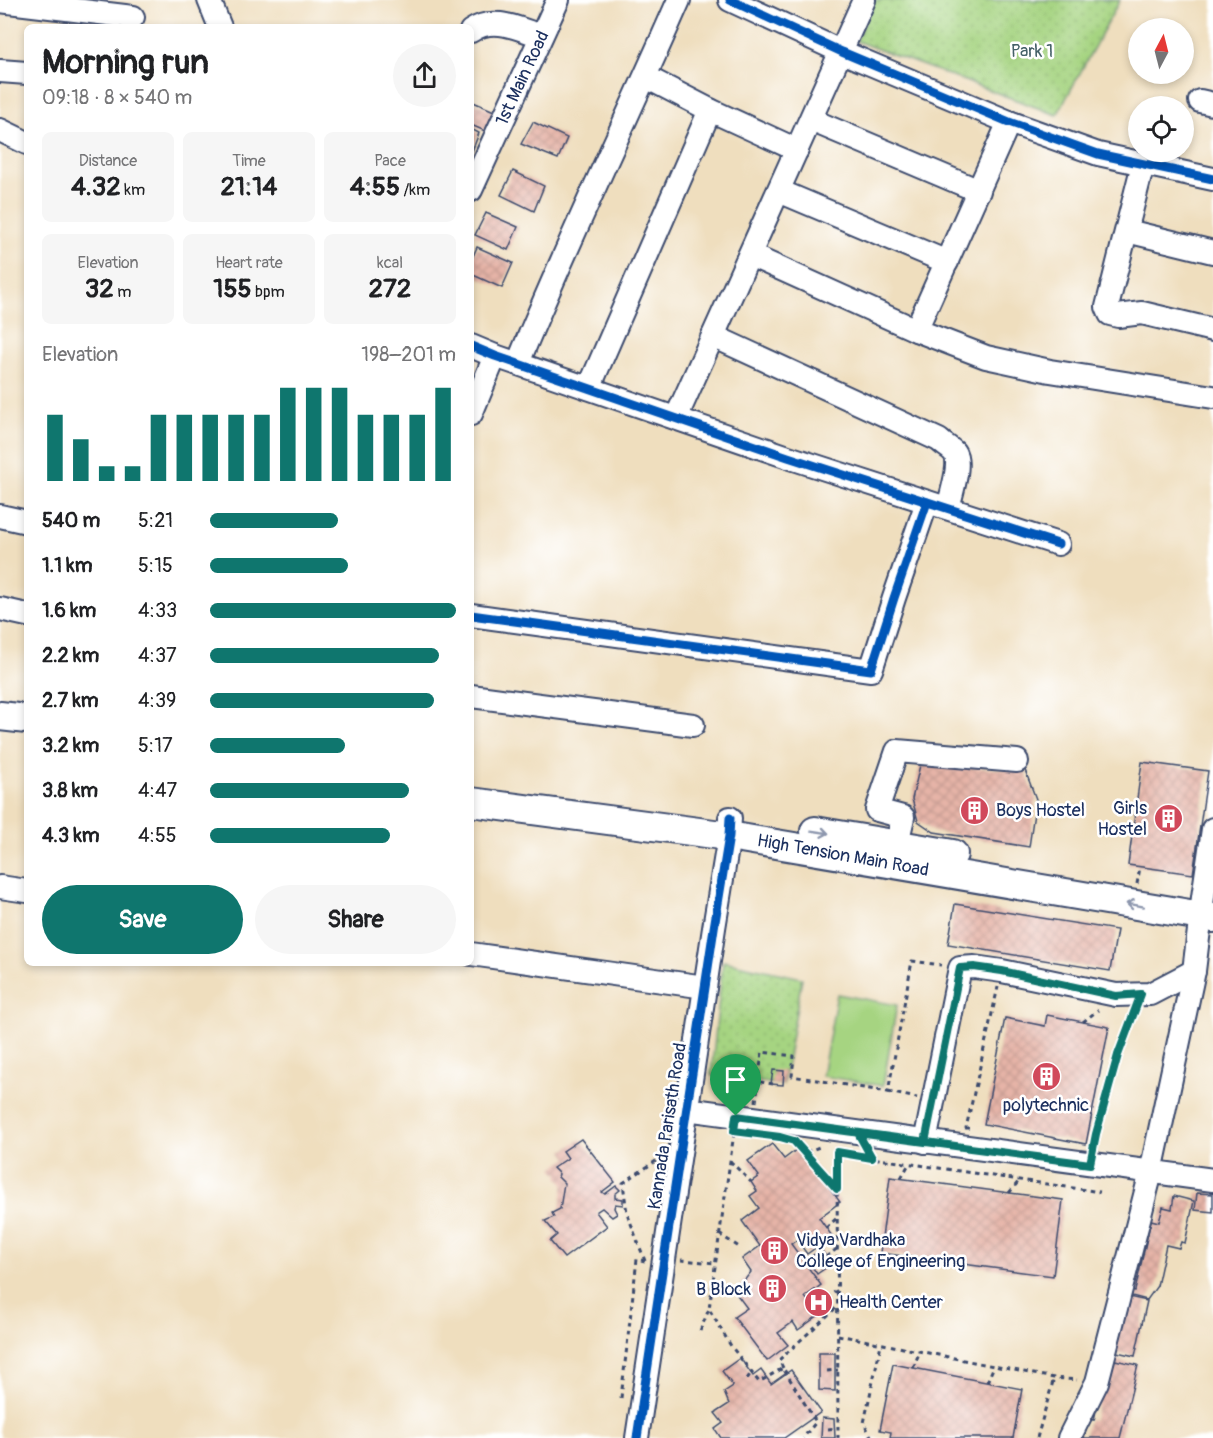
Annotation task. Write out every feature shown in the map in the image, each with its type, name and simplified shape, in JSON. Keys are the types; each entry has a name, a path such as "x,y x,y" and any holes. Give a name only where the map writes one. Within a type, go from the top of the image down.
{"main road":[{"path":"0,716 24,720"},
{"path":"0,733 24,737"},
{"path":"474,785 730,827 897,844 1138,876 1207,907"},
{"name":"High Tension Main Road","path":"474,802 730,827 1207,907"}],"street":[{"path":"208,0 219,24"},
{"name":"1st Main Road","path":"474,182 558,0"},
{"path":"518,363 548,289 679,0"},
{"path":"729,0 842,52 1009,122 1098,154 1213,179"},
{"path":"676,418 864,0"},
{"path":"0,1 59,4 132,15"},
{"path":"474,28 489,24 504,24 541,36"},
{"path":"0,71 24,73"},
{"path":"645,77 797,150"},
{"path":"590,388 710,110"},
{"path":"811,120 979,190"},
{"path":"916,330 1009,122"},
{"path":"0,130 24,142"},
{"path":"1143,164 1108,311 1118,316 1142,313 1213,330"},
{"path":"779,191 947,262"},
{"path":"1127,231 1213,252"},
{"path":"750,255 916,330 986,357 1050,371 1213,397"},
{"path":"474,615 871,670 894,598 937,505 957,468 954,452 939,440 713,336"},
{"path":"474,347 788,457 1058,544"},
{"path":"474,407 495,356"},
{"path":"0,516 24,521"},
{"path":"0,609 24,614"},
{"path":"474,696 693,725"},
{"path":"897,844 903,817 877,810 897,751 1017,761"},
{"name":"Kannada Parisath Road","path":"637,1438 730,827"},
{"path":"1069,1438 1097,1382 1151,1172 1207,907 1213,829"},
{"path":"0,887 24,891"},
{"path":"474,954 705,987"},
{"path":"925,1142 960,968 974,967 1002,971 1116,996 1150,994 1194,971"},
{"path":"686,1110 844,1138 925,1142 1213,1180"}],"path":[{"path":"888,1092 912,961 960,968"},
{"path":"978,1129 966,1128 1002,971"},
{"path":"1090,1164 1118,1055 1141,994"},
{"path":"758,1082 762,1052 794,1056 792,1076 933,1101"},
{"path":"742,1079 773,1084"},
{"path":"700,1331 709,1309 734,1131 744,1132"},
{"path":"844,1138 872,1158 1100,1192"},
{"path":"844,1138 872,1158"},
{"path":"838,1438 837,1189 844,1138"},
{"path":"794,1141 837,1189"},
{"path":"623,1183 681,1144"},
{"path":"730,1161 751,1182"},
{"path":"901,1178 909,1164"},
{"path":"1009,1193 1020,1180"},
{"path":"826,1228 838,1217"},
{"path":"719,1234 739,1247"},
{"path":"826,1257 838,1248"},
{"path":"621,1398 637,1259 645,1261"},
{"path":"694,1260 715,1263"},
{"path":"818,1302 838,1290"},
{"path":"803,1438 816,1422 779,1360 838,1306"},
{"path":"709,1309 731,1346 759,1382 783,1368"},
{"path":"838,1335 1054,1378 1087,1382"},
{"path":"872,1438 864,1423 881,1344"},
{"path":"913,1368 920,1351"},
{"path":"987,1382 994,1366"},
{"path":"827,1371 838,1371"},
{"path":"747,1379 752,1373"},
{"path":"1037,1438 1054,1378"},
{"path":"828,1429 838,1428"}],"green space":[{"name":"Park 1","path":"875,0 1120,0 1057,115 856,41"},
{"path":"723,961 802,978 783,1085 711,1075"},
{"path":"837,994 897,1005 883,1086 822,1076"}],"building":[{"path":"474,102 494,111 485,131 474,126"},
{"path":"533,122 567,138 558,159 521,144"},
{"path":"474,130 479,133 474,146"},
{"path":"513,171 544,186 534,211 501,195"},
{"path":"486,213 518,227 508,250 475,235"},
{"path":"477,247 513,263 502,288 474,275 474,254"},
{"name":"Girls Hostel","path":"1142,762 1208,771 1193,874 1128,865"},
{"name":"Boys Hostel","path":"920,765 1025,770 1036,799 1029,847 934,832 918,821 912,799"},
{"path":"955,904 1117,930 1110,971 948,944"},
{"name":"polytechnic","path":"1047,1015 1109,1027 1086,1144 984,1124 1005,1018 1045,1026"},
{"path":"773,1070 784,1071 783,1085 771,1084"},
{"path":"727,1073 743,1075 741,1087 726,1085"},
{"path":"581,1139 615,1182 602,1192 605,1194 616,1186 620,1190 615,1194 615,1198 623,1199 623,1205 615,1204 617,1214 612,1217 602,1208 596,1212 607,1226 564,1258 550,1241 557,1235 545,1221 554,1217 552,1213 560,1209 564,1183 553,1168 568,1158 563,1151"},
{"name":"Vidya Vardhaka College of Engineering","path":"772,1144 784,1159 800,1147 840,1202 819,1218 832,1236 807,1254 797,1240 791,1244 821,1285 805,1297 819,1315 798,1330 793,1322 778,1333 788,1345 767,1361 734,1317 747,1308 735,1292 751,1272 742,1259 760,1246 742,1221 759,1208 750,1196 757,1191 751,1182 759,1176 748,1161"},
{"path":"890,1177 1063,1200 1053,1276 880,1253"},
{"path":"1197,1193 1213,1194 1213,1212 1195,1210"},
{"path":"1174,1196 1194,1201 1185,1243 1181,1242 1179,1248 1166,1245 1157,1286 1147,1300 1128,1295 1129,1289 1135,1291 1151,1220 1159,1222 1163,1207 1172,1209"},
{"path":"821,1250 831,1264 817,1274 807,1259"},
{"path":"1124,1296 1147,1301 1135,1356 1112,1351"},
{"path":"819,1353 835,1353 835,1391 819,1390"},
{"path":"740,1358 753,1376 761,1370 771,1384 791,1370 821,1412 784,1438 721,1438 715,1429 723,1423 715,1413 729,1404 724,1392 733,1386 722,1371"},
{"path":"1115,1360 1138,1365 1120,1438 1084,1438 1089,1419 1094,1420 1105,1370 1113,1365"},
{"path":"893,1364 1022,1389 1013,1438 890,1438 891,1432 880,1430"},
{"path":"822,1418 834,1419 835,1438 821,1438"}],"cycle path":[{"path":"730,0 842,52 1009,122 1098,154 1213,179"},
{"path":"474,347 788,457 1058,544"},
{"path":"474,615 871,670 927,502"},
{"path":"637,1438 730,818"}],"place":[{"name":"Boys Hostel","path":"975,810"},
{"name":"Girls Hostel","path":"1168,818"},
{"name":"polytechnic","path":"1046,1076"},
{"name":"Vidya Vardhaka College of Engineering","path":"775,1250"},
{"name":"B Block","path":"772,1289"},
{"name":"Health Center","path":"818,1302"}],"route":[{"path":"736,1116 734,1131 794,1141 837,1189 837,1152 872,1158 858,1133 925,1142 960,968 974,967 1002,971 1116,996 1141,994 1118,1055 1090,1164 925,1142 736,1116"}]}
